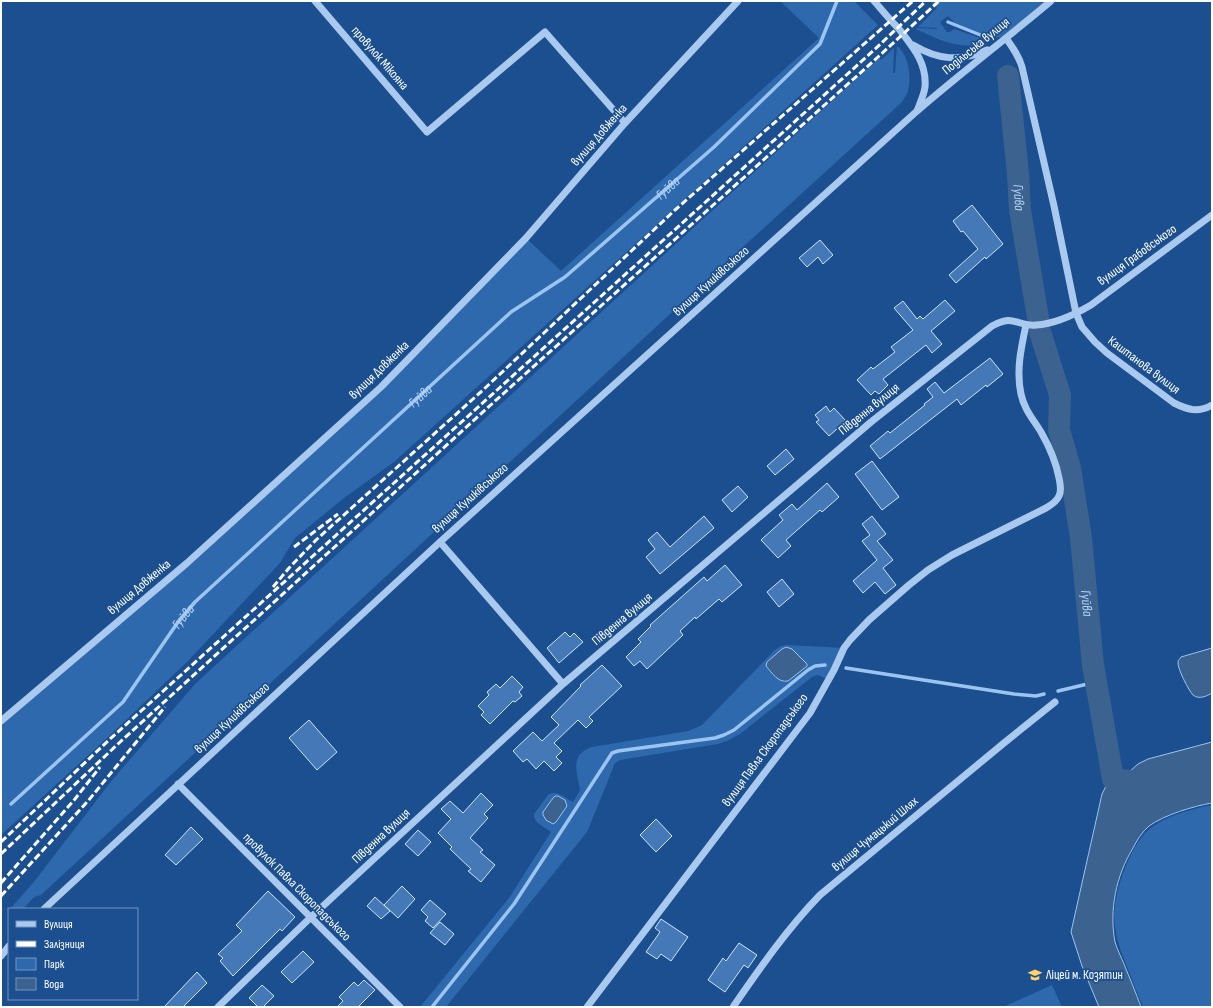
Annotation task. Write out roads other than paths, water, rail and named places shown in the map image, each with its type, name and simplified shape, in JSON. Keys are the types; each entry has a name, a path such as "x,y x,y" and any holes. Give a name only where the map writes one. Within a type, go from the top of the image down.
{"street":[{"name":"провулок Мікояна","path":"315,1 427,132 545,32 624,123"},
{"name":"вулиця Довженка","path":"1,721 187,563 381,387 526,238 624,123 738,1"},
{"path":"874,1 911,44 922,62 925,77 923,95 917,111"},
{"name":"Подільська вулиця","path":"917,111 1051,1"},
{"name":"Каштанова вулиця","path":"1006,38 1019,58 1022,67 1054,206 1076,313 1082,327 1107,353 1174,403 1181,407 1196,410 1212,405"},
{"path":"911,44 934,55 956,58 969,57 996,46"},
{"name":"вулиця Куликівського","path":"45,908 440,542 917,111"},
{"name":"вулиця Грабовського","path":"1076,313 1091,305 1212,215"},
{"name":"Південна вулиця","path":"218,1007 310,918 563,684 871,422 986,330 997,323 1008,320 1035,326 1047,324 1076,313"},
{"name":"вулиця Павла Скоропадського","path":"587,1007 810,713 834,670 844,648 857,632 894,598 928,570 961,550 1046,508 1059,496 1061,490 1058,471 1046,442 1027,412 1021,396 1019,385 1019,361 1026,325"},
{"path":"440,542 563,684"},
{"name":"вулиця Чумацький Шлях","path":"733,1007 784,936 820,895 1055,702"},
{"name":"провулок Павла Скоропадського","path":"178,784 400,1007"},
{"path":"1,956 8,947"}],"water":[{"path":"786,647 792,649 807,664 807,666 788,681 784,681 778,679 766,666 767,662"},
{"path":"1212,648 1212,693 1203,697 1198,697 1191,693 1179,669 1178,661 1181,657"},
{"path":"1212,742 1212,803 1179,812 1163,818 1149,826 1142,833 1127,859 1118,882 1115,894 1113,918 1115,942 1141,1007 1099,1007 1082,966 1071,932 1102,794 1107,784 1113,779 1129,772 1138,764 1148,759"},
{"path":"555,796 565,800 567,806 553,824 546,820 543,812"}],"waterway":[{"name":"Гуйва","path":"11,804 123,702 178,622 195,602 511,312 565,277 714,147 820,44 837,1"},
{"path":"948,22 988,38"},
{"name":"Гуйва","path":"1008,76 1018,174 1020,210 1038,318"},
{"name":"Гуйва","path":"1040,332 1060,395 1059,430 1070,468 1081,538 1093,665 1113,779 1143,783"},
{"path":"432,1007 514,904 612,753 715,738 724,735 734,730 808,670 815,666 825,665"},
{"path":"846,668 1014,694 1036,696 1044,694"},
{"path":"1058,691 1096,682"}],"railway":[{"path":"273,587 316,540 483,390 675,210 913,1"},
{"path":"1,842 110,739 873,51 926,1"},
{"path":"1,854 119,743 494,402 939,1"},
{"path":"294,547 338,514"},
{"path":"1,896 88,801 165,707"},
{"path":"1,883 75,799 100,767"}],"place":[{"name":"Ліцей м. Козятин","path":"1035,975"}]}
